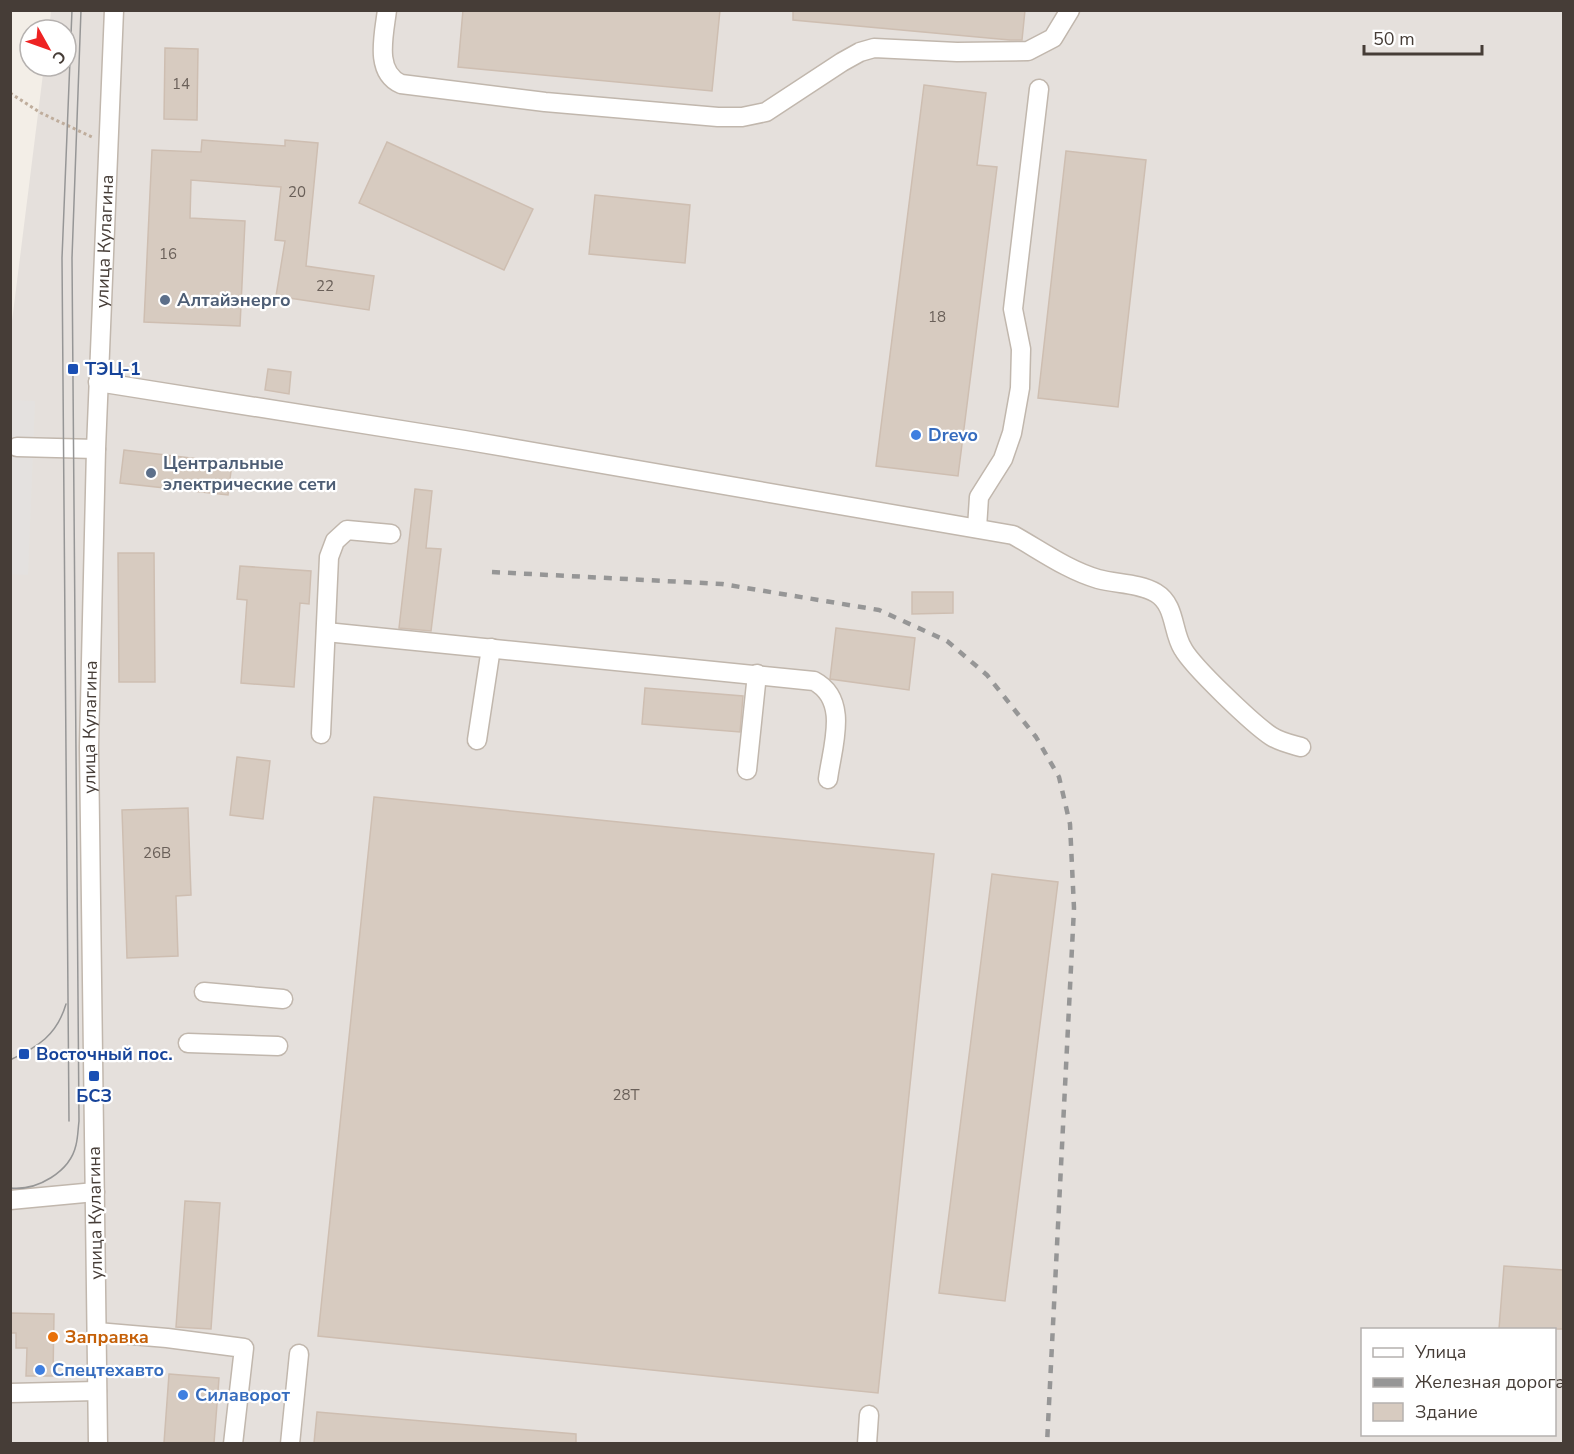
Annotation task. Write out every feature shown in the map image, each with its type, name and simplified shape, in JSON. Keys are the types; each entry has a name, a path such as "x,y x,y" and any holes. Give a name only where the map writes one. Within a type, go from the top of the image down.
{"street":[{"name":"улица Кулагина","path":"98,1443 89,747 98,382 114,10"},
{"path":"387,10 383,49 384,68 391,80 401,84 545,102 718,117 766,112 860,51 874,48 957,52 1028,51 1053,38 1070,10"},
{"path":"977,528 979,497 1003,459 1012,433 1020,388 1021,349 1013,309 1039,89"},
{"path":"98,382 464,440 1013,534 1064,565 1096,579 1143,588 1157,594 1168,606 1183,650 1193,663 1262,729 1282,742 1301,747"},
{"path":"16,447 96,449"},
{"path":"321,734 329,557 335,541 347,530 391,534"},
{"path":"326,632 814,681 831,693 837,712 828,779"},
{"path":"477,740 491,648"},
{"path":"747,770 757,674"},
{"path":"204,992 283,999"},
{"path":"188,1043 278,1046"},
{"path":"10,1200 95,1192"},
{"path":"97,1332 244,1348 233,1443"},
{"path":"290,1443 299,1354"},
{"path":"10,1393 97,1391"},
{"path":"867,1443 869,1415"}],"path":[{"path":"10,93 41,113 109,146"}],"shaded area":[{"path":"51,11 1563,11 1563,1443 10,1443 10,337 42,78 78,78 78,18 50,18"},
{"path":"11,400 35,401 28,575 11,574"}],"building":[{"path":"463,10 720,10 712,91 458,67"},
{"path":"793,10 1025,10 1022,40 1010,40 793,20"},
{"path":"165,48 198,49 197,120 164,119"},
{"path":"924,85 986,93 977,165 997,167 958,476 876,466"},
{"path":"202,140 285,146 285,140 318,143 306,266 374,276 369,310 276,296 285,241 275,240 281,187 191,180 190,218 245,221 240,326 144,322 152,150 201,152"},
{"path":"387,142 533,209 504,270 359,203"},
{"path":"1066,151 1146,160 1118,407 1038,398"},
{"path":"595,195 690,205 685,263 589,254"},
{"path":"268,369 291,372 289,394 265,390"},
{"path":"124,450 232,463 228,495 120,483"},
{"path":"415,489 432,491 426,548 441,549 431,631 399,628"},
{"path":"118,553 154,553 155,682 119,682"},
{"path":"240,566 311,571 309,604 300,603 294,687 241,683 247,600 237,599"},
{"path":"912,592 953,592 953,613 912,614"},
{"path":"836,628 915,638 909,690 830,679"},
{"path":"645,688 743,696 740,732 642,724"},
{"path":"237,757 270,761 263,819 230,815"},
{"path":"374,797 934,854 878,1393 318,1336"},
{"path":"188,808 191,895 176,896 178,956 127,958 122,810"},
{"path":"992,874 1058,882 1005,1301 939,1293"},
{"path":"185,1201 220,1203 211,1329 176,1327"},
{"path":"1504,1266 1563,1270 1563,1329 1499,1328"},
{"path":"10,1313 54,1314 53,1376 26,1376 27,1348 16,1348 16,1333 10,1333"},
{"path":"169,1374 219,1378 214,1443 164,1443"},
{"path":"317,1412 576,1434 576,1443 314,1443"}],"tram line":[{"path":"69,1121 62,258 72,10"},
{"path":"10,1188 41,1183 60,1171 73,1155 79,1121 72,258 81,10"},
{"path":"10,1060 45,1039 57,1024 66,1004"}],"railway":[{"path":"492,572 722,584 879,610 947,641 987,675 1036,737 1059,777 1070,824 1074,908 1047,1444"}],"place":[{"name":"Алтайэнерго","path":"165,300"},
{"name":"ТЭЦ-1","path":"73,369"},
{"name":"Drevo","path":"916,435"},
{"name":"Центральные электрические сети","path":"151,473"},
{"name":"Восточный пос.","path":"24,1054"},
{"name":"БСЗ","path":"94,1076"},
{"name":"Заправка","path":"53,1337"},
{"name":"Спецтехавто","path":"40,1370"},
{"name":"Силаворот","path":"183,1395"}]}
